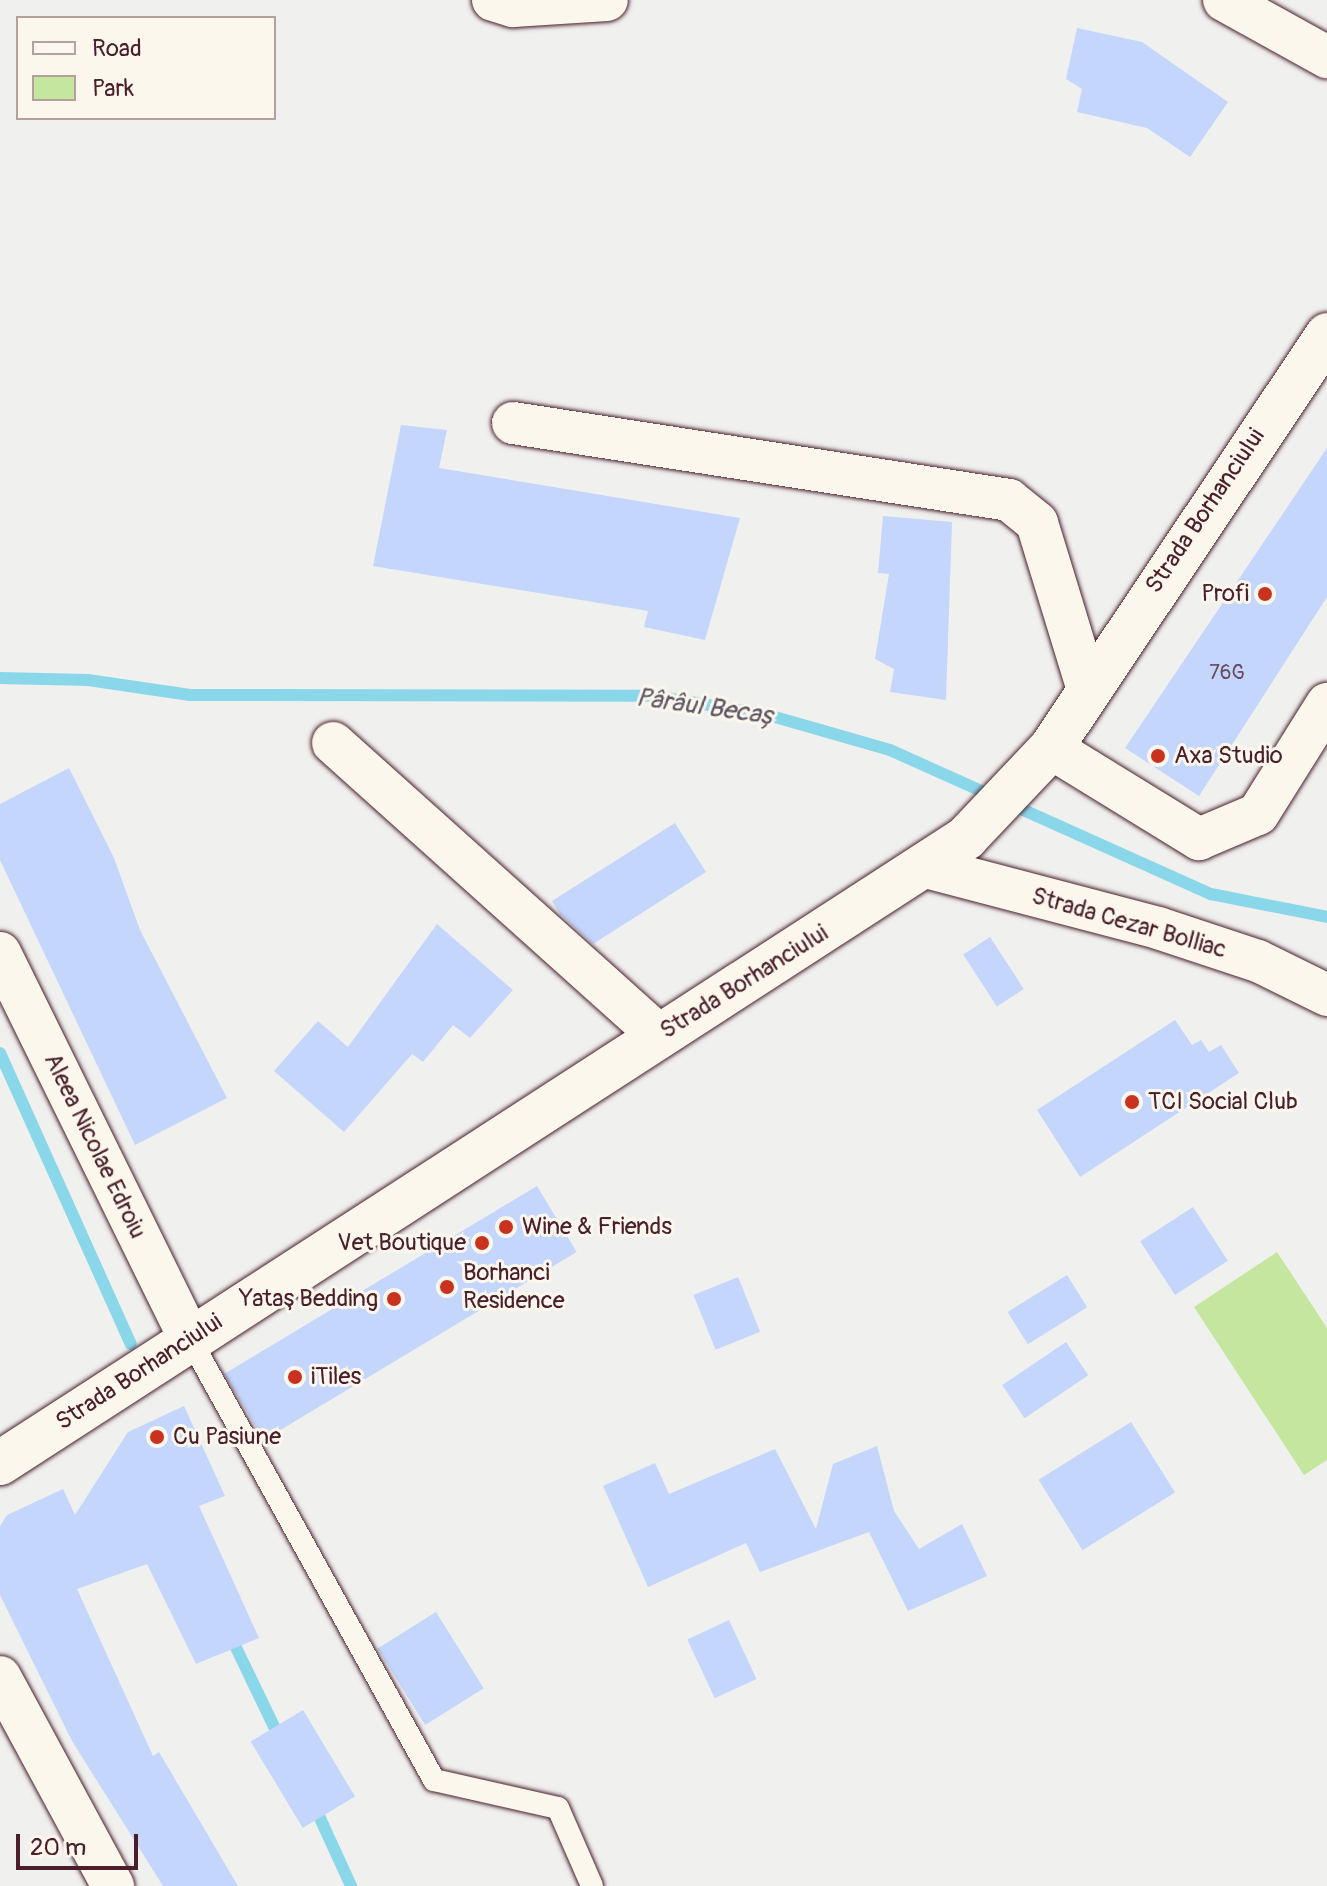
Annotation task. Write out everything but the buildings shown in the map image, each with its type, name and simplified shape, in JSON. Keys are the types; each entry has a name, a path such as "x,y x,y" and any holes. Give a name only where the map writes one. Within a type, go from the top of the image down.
{"main road":[{"name":"Strada Borhanciului","path":"0,1463 926,867 966,838 1045,756 1087,687 1327,335"}],"street":[{"path":"493,0 513,6 607,0"},
{"path":"1244,4 1327,57"},
{"path":"513,423 1009,500 1037,523 1087,687"},
{"path":"1045,756 1199,839 1258,814 1327,704"},
{"path":"333,743 660,1036"},
{"name":"Strada Cezar Bolliac","path":"926,867 1158,928 1258,961 1327,995"},
{"name":"Aleea Nicolae Edroiu","path":"0,953 190,1339"},
{"path":"0,1677 113,1886"}],"lane":[{"path":"190,1339 434,1780 558,1808 592,1886"}],"green space":[{"path":"1277,1252 1327,1328 1327,1460 1304,1475 1194,1307"}],"waterway":[{"name":"Pârâul Becaș","path":"0,678 88,680 190,695 655,696 768,715 890,750 1211,894 1327,917"},
{"path":"0,1053 131,1344"},
{"path":"229,1633 280,1739"},
{"path":"314,1805 351,1886"}],"place":[{"name":"Profi","path":"1265,594"},
{"name":"Axa Studio","path":"1158,756"},
{"name":"TCI Social Club","path":"1132,1102"},
{"name":"Wine & Friends","path":"506,1227"},
{"name":"Vet Boutique","path":"482,1243"},
{"name":"Borhanci Residence","path":"447,1287"},
{"name":"Yataş Bedding","path":"394,1299"},
{"name":"iTiles","path":"295,1377"},
{"name":"Cu Pasiune","path":"157,1437"}]}
